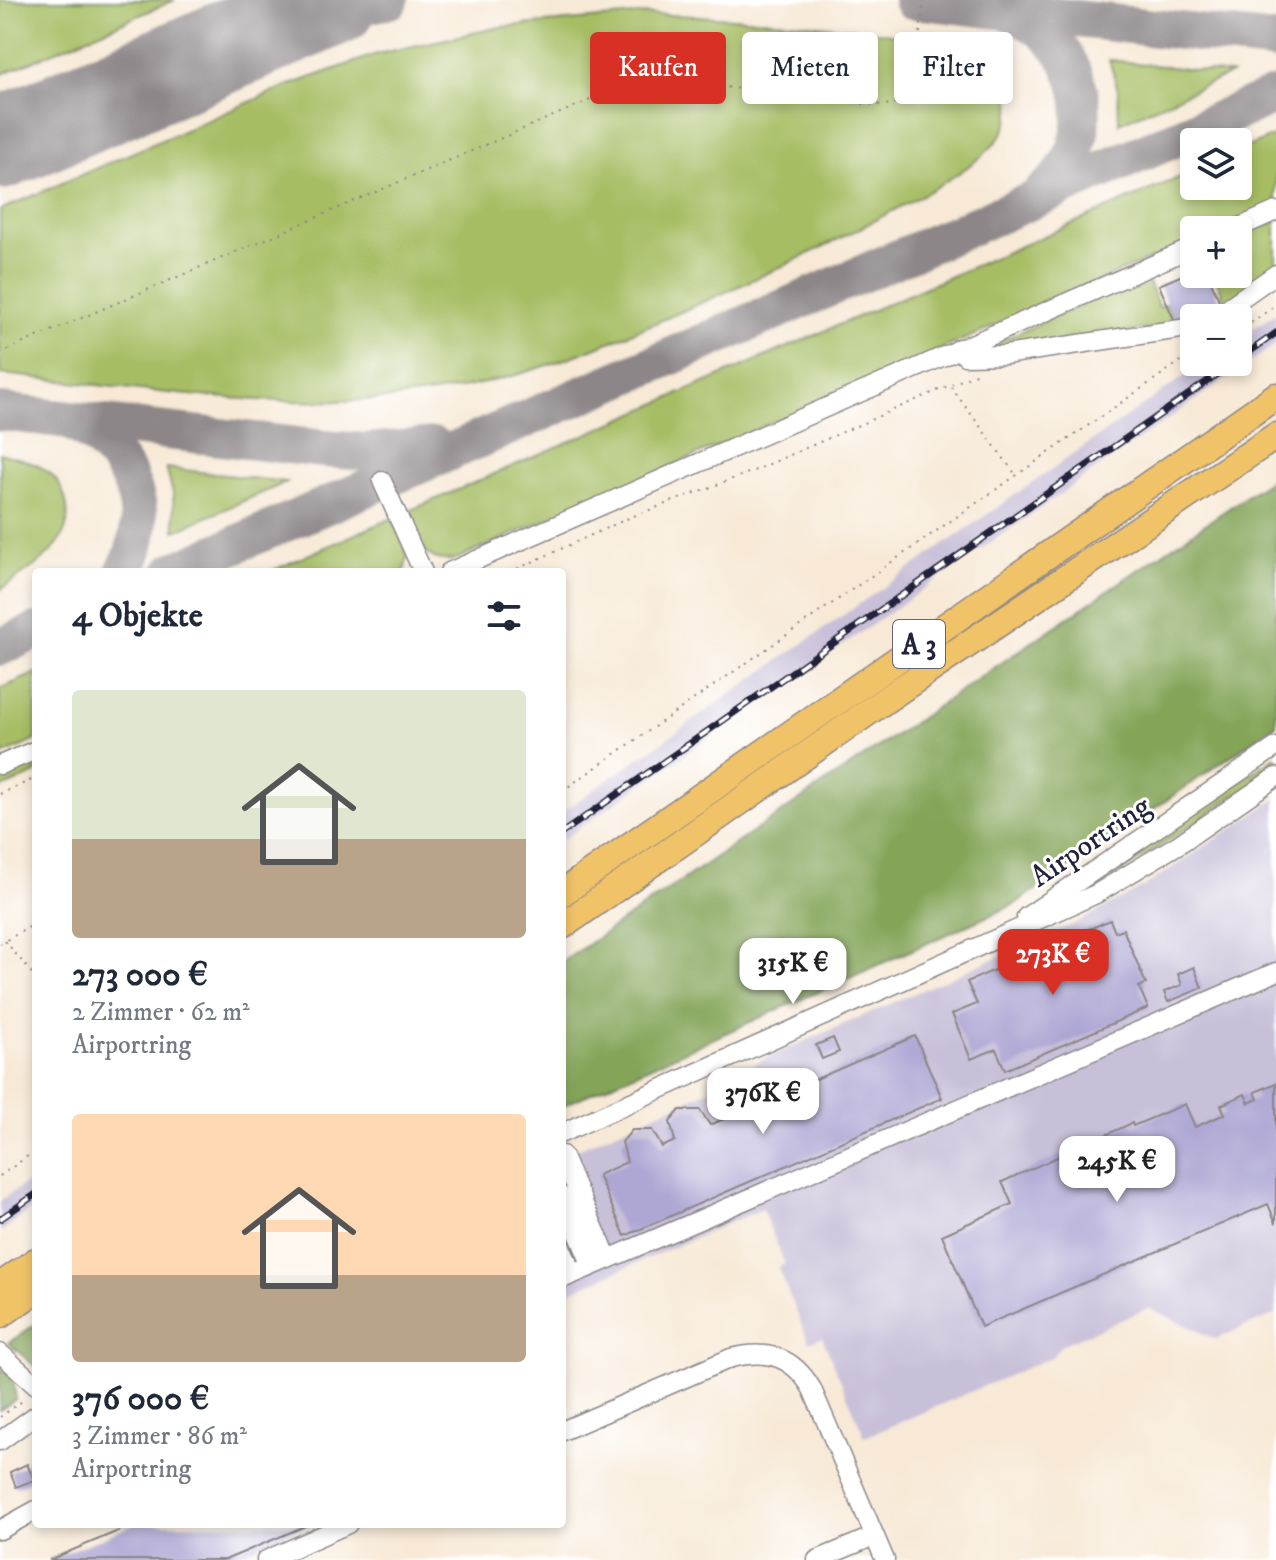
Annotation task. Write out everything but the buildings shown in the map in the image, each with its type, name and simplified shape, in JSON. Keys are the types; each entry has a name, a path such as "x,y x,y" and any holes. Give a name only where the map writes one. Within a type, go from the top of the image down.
{"highway":[{"name":"A 3","path":"566,890 1276,396"},
{"name":"A 3","path":"566,923 894,694 1276,436"},
{"path":"0,1286 32,1264"},
{"path":"0,1315 32,1293"}],"street":[{"path":"1252,222 1276,211"},
{"path":"458,568 1180,253"},
{"path":"1233,304 1276,274"},
{"path":"959,348 965,356 1005,355 1180,329"},
{"path":"382,481 421,568"},
{"name":"Airportring","path":"928,970 1015,924 1070,889 1276,747"},
{"path":"0,765 32,752"},
{"name":"Airportring","path":"566,1131 1096,894 1179,844 1276,777"},
{"path":"589,1267 1276,972"},
{"path":"566,1164 572,1178 593,1197 589,1267"},
{"path":"566,1207 589,1267"},
{"path":"566,1228 589,1267"},
{"path":"566,1252 589,1267"},
{"path":"566,1429 731,1358 754,1352 771,1354 801,1371 885,1560"},
{"path":"0,1353 32,1383"},
{"path":"0,1441 32,1418"},
{"path":"0,1530 32,1512"},
{"path":"266,1560 339,1528"},
{"path":"817,1560 874,1536"}],"path":[{"path":"0,353 637,80 896,104 907,98 913,87 924,0"},
{"path":"1252,322 1276,305"},
{"path":"566,788 1180,362"},
{"path":"519,568 631,517 751,472 980,372"},
{"path":"951,386 1017,477"},
{"path":"0,794 32,780"},
{"path":"0,944 32,925"},
{"path":"5,941 32,973"},
{"path":"0,1176 32,1153"},
{"path":"0,1417 32,1383"}],"shaded area":[{"path":"1276,313 1276,344 1252,361 1252,329"},
{"path":"1185,376 1230,376 566,837 566,809"},
{"path":"1276,799 1276,1314 1215,1339 1149,1308 1061,1345 1052,1357 865,1437 822,1337 809,1342 778,1268 785,1264 762,1209 566,1293 566,1154 700,1094 764,1059 1078,922 1145,886"},
{"path":"32,1179 32,1209 0,1232 0,1201"},
{"path":"32,1449 32,1477 25,1461"}],"green space":[{"path":"0,0 175,0 0,75"},
{"path":"647,14 776,21 874,32 742,32 742,104 878,104 878,33 894,35 894,104 1010,104 1009,119 992,146 963,170 853,232 620,338 572,357 497,380 413,396 354,401 295,401 176,394 0,374 0,210 282,88 377,54 500,27"},
{"path":"1109,60 1231,74 1119,123 1118,90"},
{"path":"1276,135 1276,205 1250,216 1180,216 1180,246 456,559 436,559 428,554 417,540 404,513 1180,177 1180,200 1252,200 1252,145"},
{"path":"1276,221 1276,269 1252,286 1252,231"},
{"path":"1146,277 1159,307 1167,304 1175,322 1180,320 1180,324 1003,351 999,341"},
{"path":"1220,288 1248,288 1225,304 1218,304 1225,301"},
{"path":"0,453 32,462 50,474 63,491 67,523 58,543 39,563 0,590"},
{"path":"166,468 287,482 175,531 173,493"},
{"path":"1276,476 1276,725 1015,904 566,1104 566,959"},
{"path":"392,518 408,555 405,568 278,568"},
{"path":"32,675 32,742 0,756 0,689"},
{"path":"1276,757 1276,767 1122,872 1062,902"},
{"path":"32,759 32,775 0,789 0,773"},
{"path":"32,1327 32,1364 8,1343"},
{"path":"0,1367 13,1379 16,1399 0,1410"}],"taxiway":[{"path":"66,116 266,35 390,0"},
{"path":"912,0 1276,42"},
{"path":"1015,15 1040,29 1060,48 1073,72 1080,97 1081,124 1075,150 1061,174 1040,194"},
{"path":"181,568 1276,95"},
{"path":"0,412 324,449 367,452 435,446"},
{"path":"73,423 93,435 109,450 123,467 132,486 138,507 138,528 134,550 126,568"},
{"path":"0,647 32,633"}],"runway":[{"path":"0,144 333,0"}],"railway":[{"path":"1252,350 1276,333"},
{"path":"566,830 1215,376"},
{"path":"0,1219 32,1197"}]}
